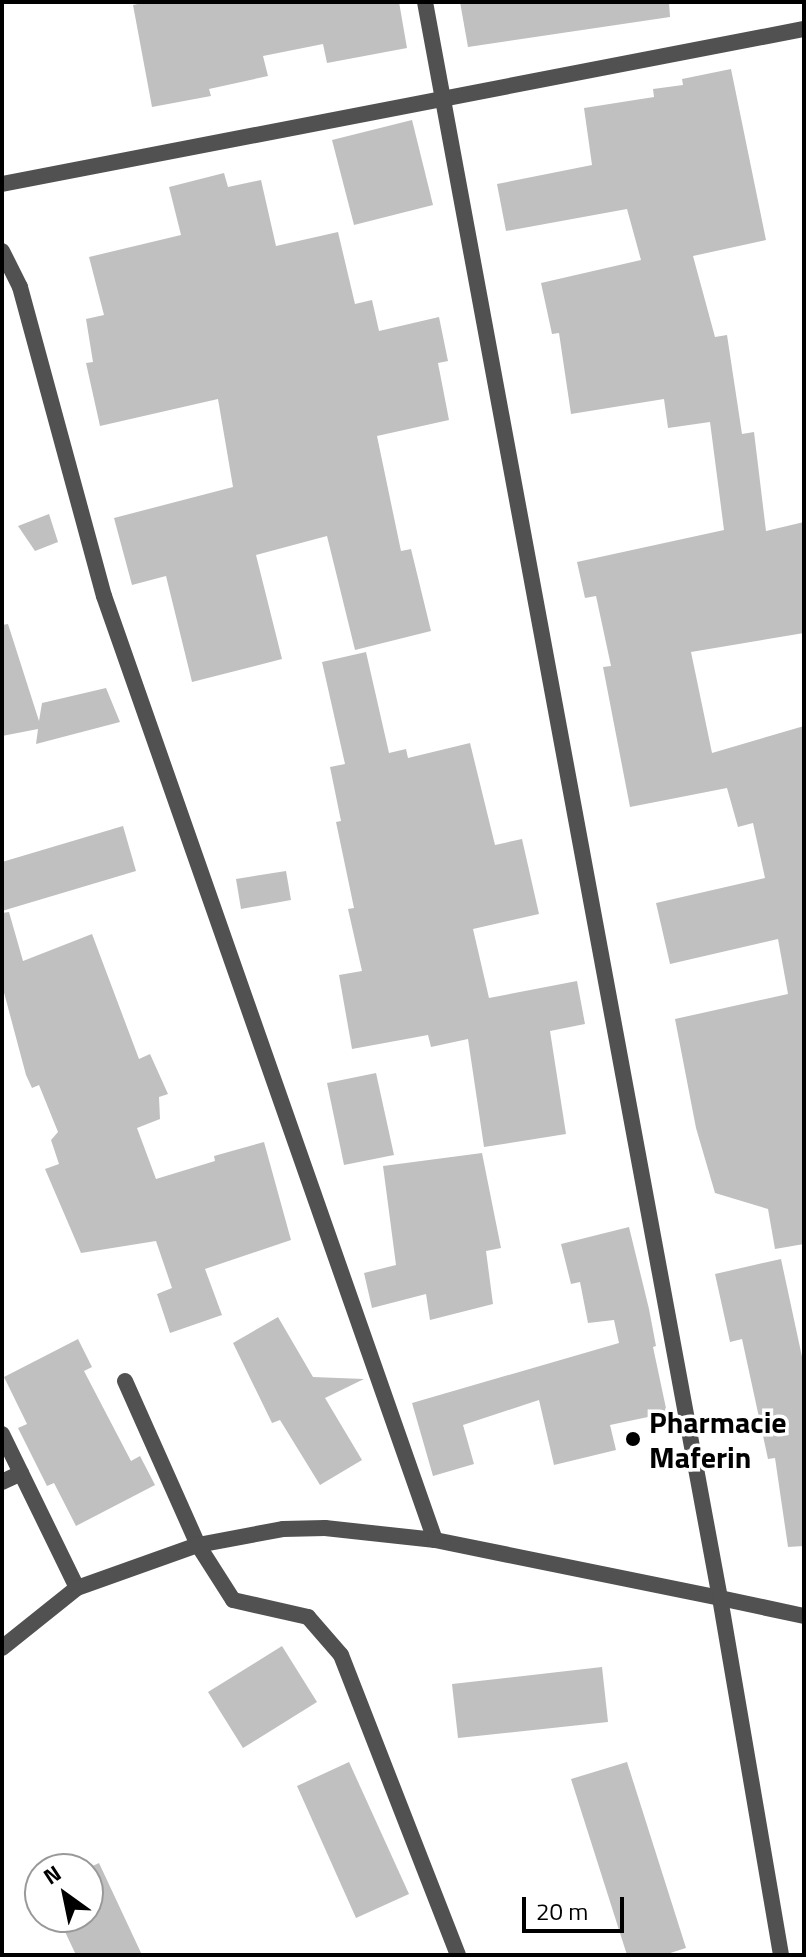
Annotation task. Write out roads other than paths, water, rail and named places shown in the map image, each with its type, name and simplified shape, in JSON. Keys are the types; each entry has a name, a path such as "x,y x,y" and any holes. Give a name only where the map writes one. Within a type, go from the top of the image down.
{"street":[{"path":"425,2 720,1598 781,1955"},
{"path":"2,184 804,29"},
{"path":"2,251 20,287 104,596 435,1540"},
{"path":"125,1381 198,1545 233,1600 308,1617 341,1655 458,1955"},
{"path":"2,1434 77,1588"},
{"path":"2,1482 21,1473"},
{"path":"2,1648 77,1588 198,1545 283,1529 325,1528 435,1540 804,1616"}],"place":[{"name":"Pharmacie Maferin","path":"633,1439"}]}
